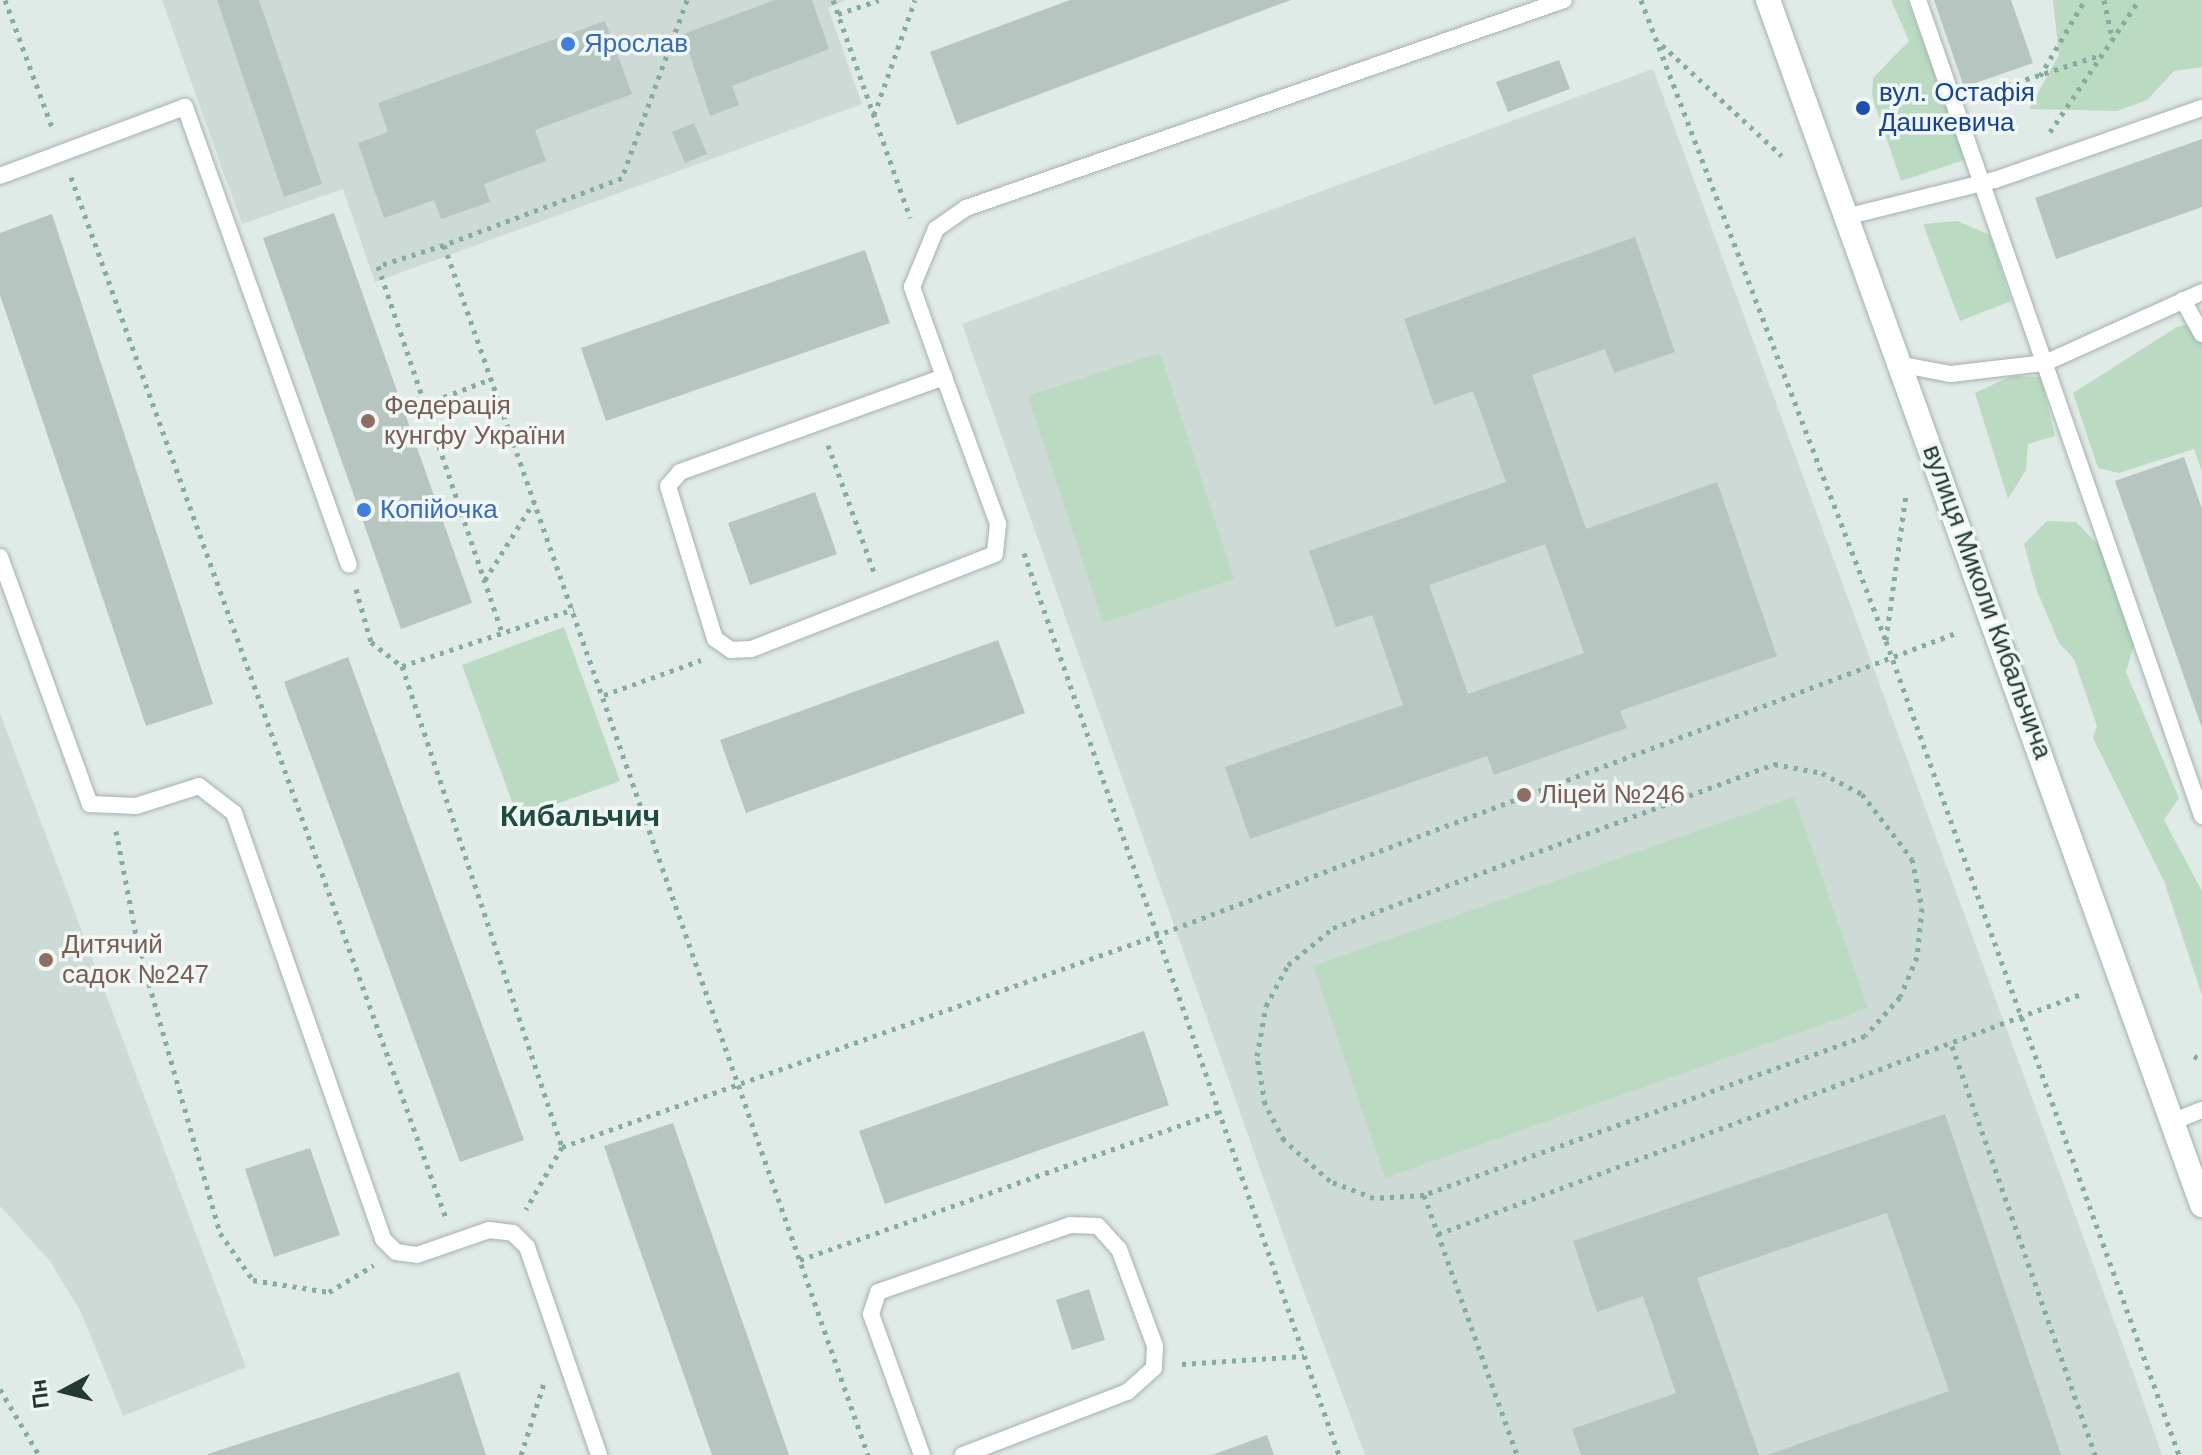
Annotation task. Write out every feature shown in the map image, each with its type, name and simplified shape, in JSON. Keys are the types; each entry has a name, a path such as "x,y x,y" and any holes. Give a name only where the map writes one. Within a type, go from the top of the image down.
{"street":[{"name":"вулиця Миколи Кибальчича","path":"1768,0 1903,365 2202,1205"}],"lane":[{"path":"944,377 680,472 668,486 715,639 731,650 751,649 884,600 995,554 998,524 912,287 922,256 936,229 966,208 1564,0"},
{"path":"1918,0 2202,816"},
{"path":"0,176 185,107 349,565"},
{"path":"1849,216 1983,184 2202,108"},
{"path":"1903,365 1951,374 2045,363 2202,292"},
{"path":"2183,300 2202,334"},
{"path":"0,557 90,804 112,810 199,786 234,813 383,1239 396,1252 417,1255 489,1230 513,1233 527,1247 599,1455"},
{"path":"2172,1122 2202,1110"},
{"path":"922,1455 871,1314 878,1292 895,1282 1070,1225 1098,1226 1119,1249 1155,1346 1154,1368 1127,1392 963,1455"}],"path":[{"path":"5,0 455,1242"},
{"path":"502,633 378,266 444,245 622,178 687,0"},
{"path":"833,0 922,256"},
{"path":"838,14 879,0"},
{"path":"874,115 915,0"},
{"path":"1641,0 1661,44 1886,641 2179,1455"},
{"path":"2039,77 2085,0"},
{"path":"2104,0 2112,34"},
{"path":"2025,170 2112,34 2140,1"},
{"path":"1661,44 1782,156"},
{"path":"1955,105 2098,56"},
{"path":"444,245 868,1455"},
{"path":"425,404 491,379"},
{"path":"820,422 884,600"},
{"path":"1886,641 1906,494"},
{"path":"484,580 535,500"},
{"path":"1021,543 1155,936 1339,1455"},
{"path":"349,565 371,642 402,666 562,1147"},
{"path":"402,666 574,609"},
{"path":"513,1233 562,1147 1155,936 1891,655 1956,633"},
{"path":"604,695 731,650"},
{"path":"1774,764 1822,773 1862,794 1890,822 1912,859 1922,908 1917,957 1900,997 1865,1036 1424,1195 1374,1198 1330,1181 1284,1140 1265,1104 1257,1056 1266,1006 1288,965 1333,928 1774,764"},
{"path":"112,810 138,945 220,1233 253,1280 329,1292 396,1252"},
{"path":"1438,1234 2024,1020 2084,993"},
{"path":"1952,1046 2095,1455"},
{"path":"2194,1056 2202,1060"},
{"path":"800,1260 1218,1112"},
{"path":"1424,1195 1517,1455"},
{"path":"521,1455 559,1336"},
{"path":"1154,1368 1304,1356"},
{"path":"0,1389 39,1455"}],"shaded area":[{"path":"162,0 846,0 828,8 862,104 375,282 343,189 242,224"},
{"name":"Ліцей №246","path":"1653,69 2162,1455 1365,1455 1294,1265 962,324"},
{"name":"Дитячий садок №247","path":"0,713 246,1367 123,1416 81,1312 50,1261 0,1206"}],"green space":[{"path":"1891,0 1907,0 1967,159 1901,181 1872,96 1873,78 1909,41"},
{"path":"2053,0 2202,0 2202,67 2174,71 2147,100 2117,111 2029,109 2059,55"},
{"path":"1957,221 1990,235 2011,301 1960,321 1923,224"},
{"path":"2202,321 2202,472 2194,449 2119,473 2098,468 2073,393 2177,327"},
{"path":"1160,353 1234,579 1103,623 1028,396"},
{"path":"2011,376 2041,377 2055,436 2028,444 2026,470 2008,499 1975,393"},
{"path":"2047,521 2076,522 2100,547 2134,645 2126,672 2179,798 2164,820 2202,891 2202,995 2164,881 2093,738 2097,726 2074,659 2059,643 2037,591 2024,544"},
{"path":"564,627 620,781 518,818 462,665"},
{"path":"1794,797 1868,1008 1385,1178 1313,966"}],"building":[{"path":"217,0 259,0 322,184 284,197"},
{"path":"775,0 812,0 829,49 732,86 739,105 710,116 683,34"},
{"path":"1070,0 1291,0 957,125 930,52"},
{"path":"1934,0 2011,0 2033,63 1964,87"},
{"path":"605,21 632,94 535,130 546,161 484,184 490,202 441,219 434,200 384,218 358,143 388,132 378,103"},
{"path":"1559,60 1570,89 1508,112 1496,82"},
{"path":"694,123 707,154 685,163 672,132"},
{"path":"2202,139 2202,207 2056,259 2035,198"},
{"name":"Федерація кунгфу України","path":"334,213 472,603 401,629 263,238"},
{"path":"52,214 213,704 146,726 0,295 0,233"},
{"name":"Ліцей №246","path":"1635,237 1675,352 1614,373 1605,349 1532,375 1586,529 1717,482 1777,656 1620,711 1627,728 1494,775 1487,756 1250,839 1225,767 1403,705 1372,615 1336,627 1309,551 1506,482 1473,391 1434,405 1404,319","holes":["1545,544 1584,653 1468,694 1429,585"]},
{"path":"865,250 890,323 606,421 581,348"},
{"path":"2184,457 2202,509 2202,728 2115,481"},
{"path":"815,492 837,554 750,585 728,523"},
{"path":"998,640 1025,713 746,813 720,740"},
{"path":"348,657 524,1140 460,1162 284,682"},
{"path":"1144,1031 1169,1105 885,1204 859,1131"},
{"path":"1945,1114 2061,1455 1767,1455 1949,1391 1887,1213 1697,1278 1759,1455 1581,1455 1572,1429 1676,1393 1643,1296 1597,1312 1573,1241"},
{"path":"673,1123 789,1455 712,1455 629,1219 604,1146"},
{"path":"310,1148 340,1235 274,1257 245,1169"},
{"path":"1089,1289 1105,1340 1072,1350 1056,1300"},
{"path":"459,1372 486,1455 208,1455 208,1454"},
{"path":"1267,1435 1274,1455 1212,1455"}],"place":[{"name":"Ярослав","path":"568,44"},
{"name":"вул. Остафія Дашкевича","path":"1863,108"},
{"name":"Федерація кунгфу України","path":"368,421"},
{"name":"Копійочка","path":"364,510"},
{"name":"Ліцей №246","path":"1524,795"},
{"name":"Дитячий садок №247","path":"46,960"}],"district":[{"name":"Кибальчич","path":"580,816"}]}
